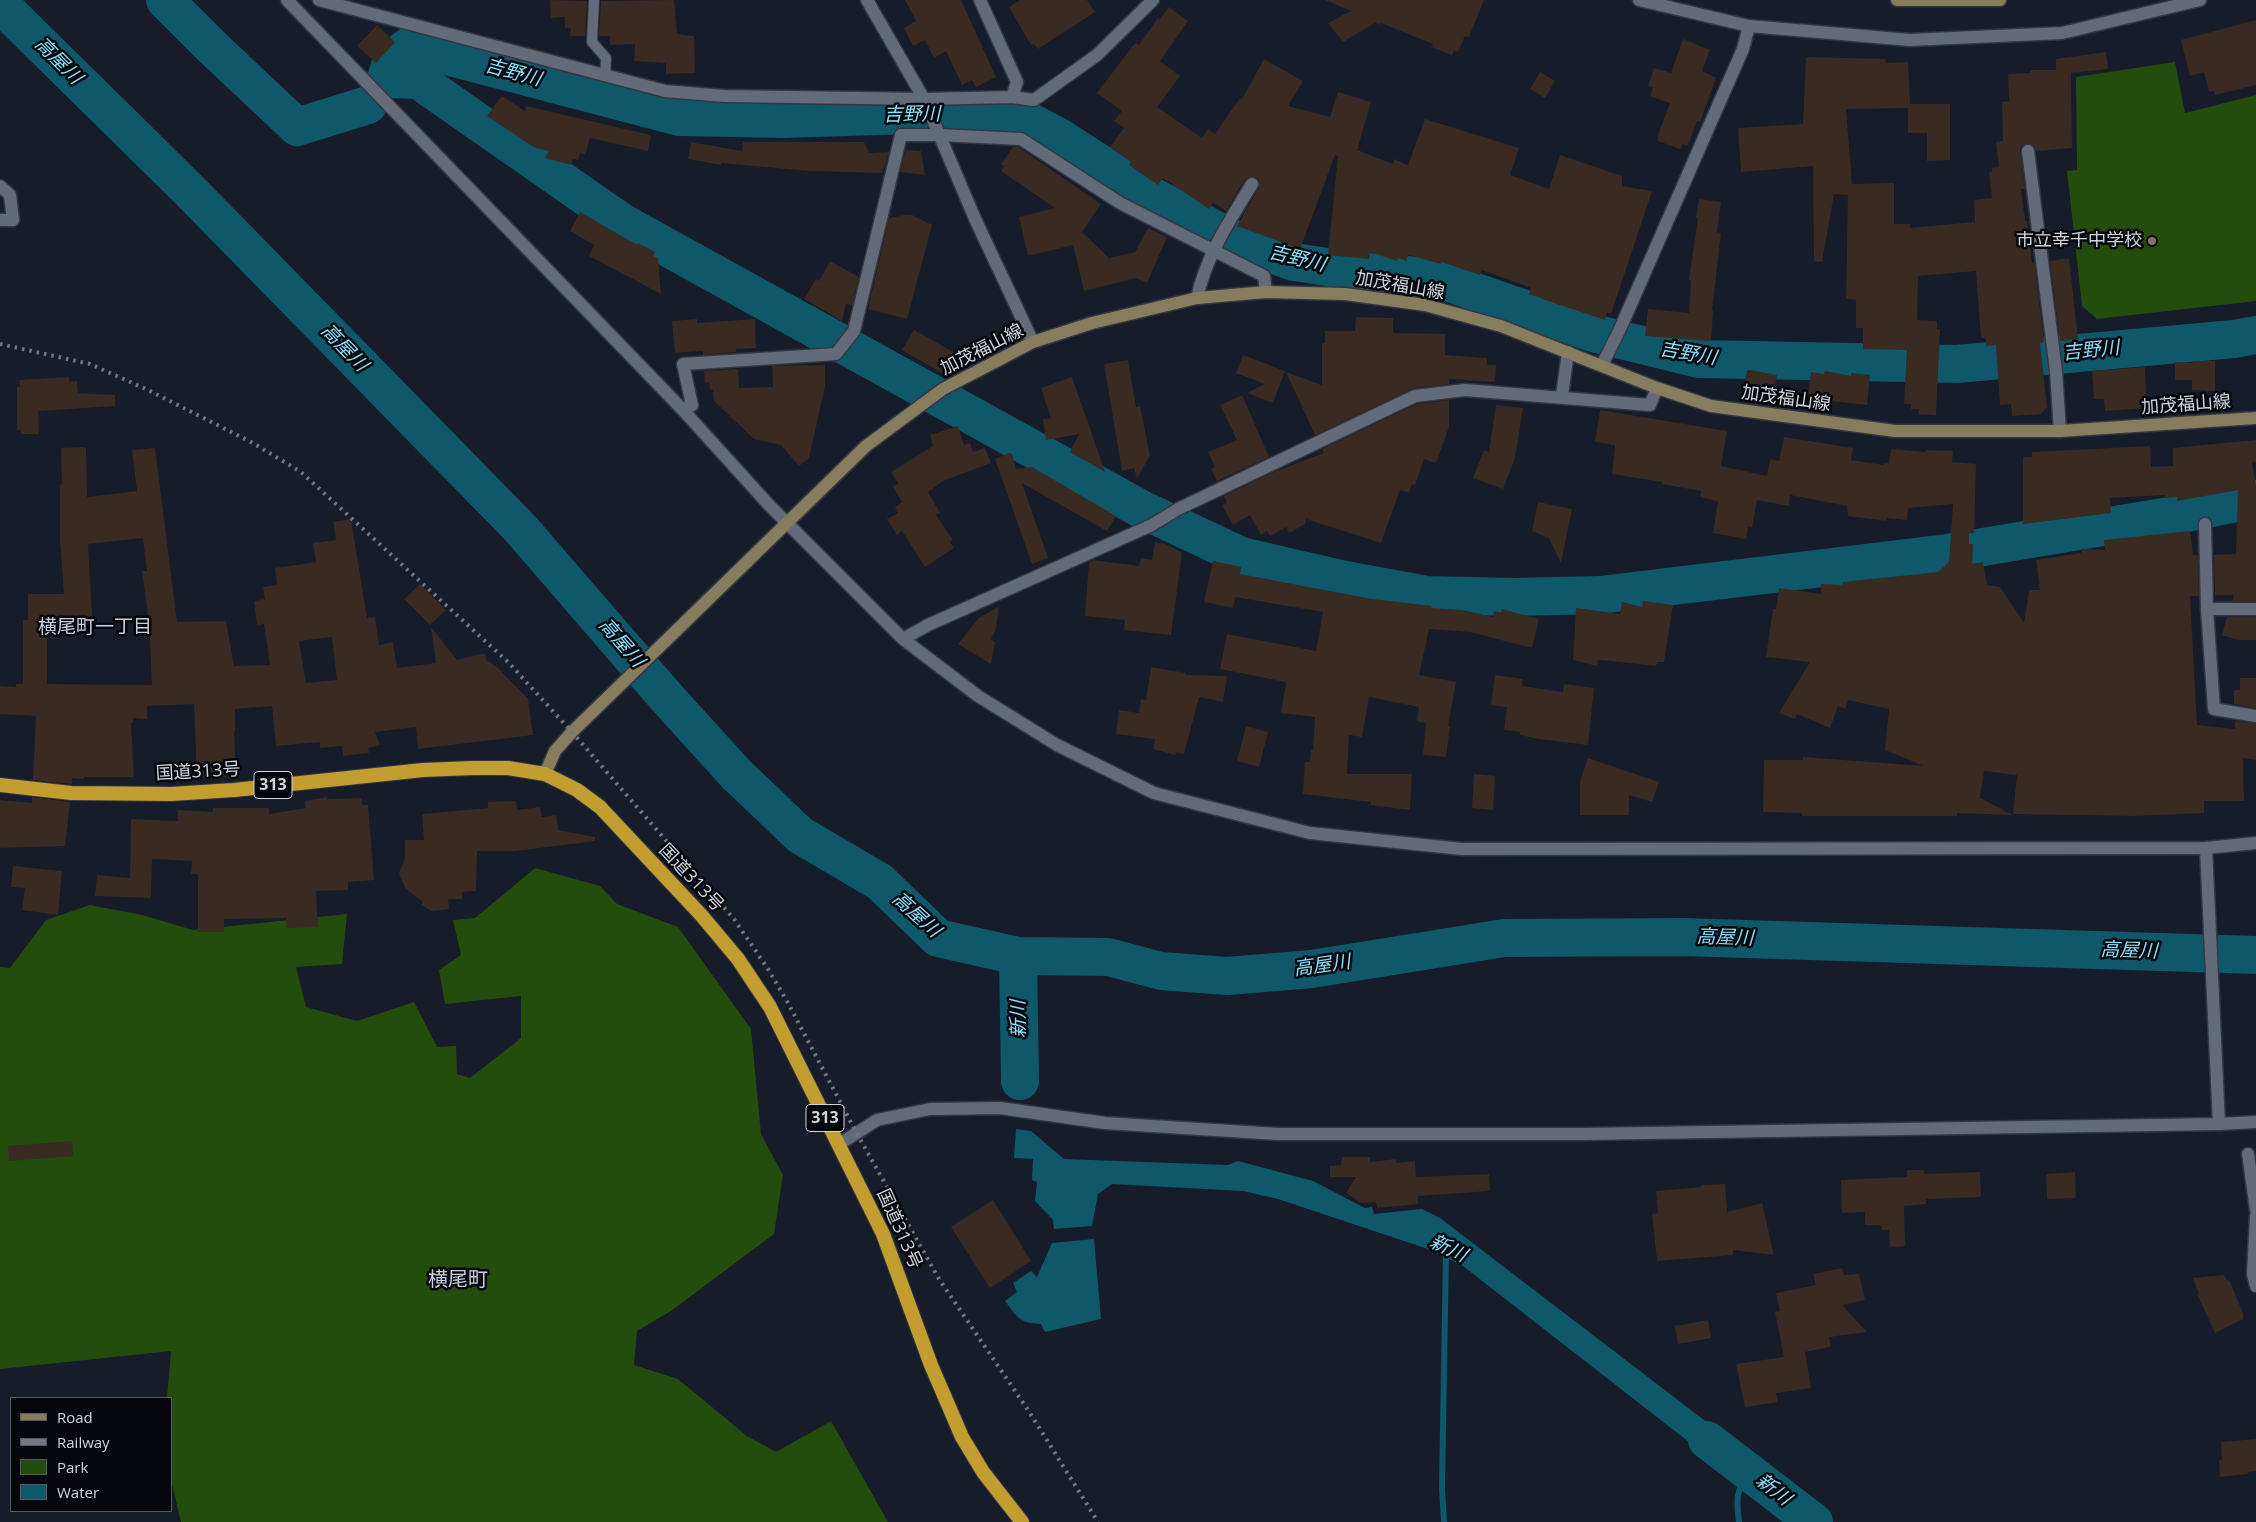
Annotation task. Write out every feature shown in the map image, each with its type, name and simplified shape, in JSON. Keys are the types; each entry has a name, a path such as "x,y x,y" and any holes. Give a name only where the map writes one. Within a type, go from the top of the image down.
{"highway":[{"name":"国道313号","path":"0,785 71,793 171,794 234,790 423,770 508,768 545,774 577,790 600,807 702,916 738,959 770,1007 884,1234 931,1365 962,1437 983,1472 1022,1522"}],"main road":[{"path":"1897,0 2000,0"},
{"name":"加茂福山線","path":"545,774 555,751 579,724 866,446 943,389 1033,342 1092,322 1197,298 1266,292 1345,294 1425,305 1501,326 1657,388 1710,406 1895,431 2060,431 2256,418"}],"street":[{"path":"319,0 664,91 724,96 924,99 1012,97 1034,100 1097,56 1153,0"},
{"path":"868,0 924,99 976,221 1033,342"},
{"path":"980,0 1017,82 1012,97"},
{"path":"1639,0 1748,26 1910,40 2062,33 2200,0"},
{"path":"291,1 788,522 903,639 978,696 1057,745 1154,793 1310,833 1462,849 2206,848 2256,843"},
{"path":"1602,366 1620,329 1742,49 1748,26"},
{"path":"683,410 692,405 683,364 836,354 854,331 901,135 940,135 1022,140 1120,204 1217,246 1264,276 1266,292"},
{"path":"2028,151 2056,371 2060,431"},
{"path":"1197,298 1201,279 1228,222 1252,184"},
{"path":"0,186 10,195 13,220 0,220"},
{"path":"1562,396 1568,352"},
{"path":"903,639 928,624 1152,525 1178,509 1415,396 1466,390 1562,396 1650,405 1657,388"},
{"path":"2205,524 2207,610 2214,709 2256,716"},
{"path":"2207,610 2256,609"},
{"path":"2206,848 2219,1124"},
{"path":"838,1145 877,1120 930,1109 1000,1108 1105,1123 1278,1134 1583,1134 2256,1122"},
{"path":"2248,1154 2256,1210"},
{"path":"2256,1216 2253,1274 2256,1286"}],"lane":[{"path":"594,0 592,42 606,58 605,76"}],"green space":[{"name":"市立幸千中学校","path":"2175,62 2185,113 2256,95 2256,301 2097,319 2082,306 2067,171 2077,170 2076,77"},
{"path":"535,868 600,886 617,904 678,927 751,1029 761,1134 783,1175 774,1234 671,1311 637,1331 634,1365 678,1379 747,1436 776,1452 831,1421 888,1522 181,1522 172,1484 172,1397 167,1397 171,1351 0,1369 0,967 10,968 46,920 90,905 142,915 193,930 347,914 342,964 296,967 306,1007 357,1021 414,1002 437,1047 456,1046 457,1074 470,1078 521,1038 521,996 445,1004 439,970 461,955 453,920 475,918"}],"water":[{"path":"1016,1129 1031,1131 1064,1159 1228,1165 1238,1161 1313,1181 1365,1208 1372,1207 1374,1214 1422,1209 1440,1218 1755,1459 1739,1481 1463,1266 1425,1248 1278,1199 1243,1191 1112,1184 1098,1194 1092,1226 1054,1229 1053,1220 1035,1201 1037,1182 1032,1180 1033,1159 1014,1158"},
{"path":"1094,1239 1101,1319 1045,1332 1041,1324 1023,1321 1019,1318 1005,1301 1017,1292 1013,1283 1031,1271 1037,1277 1052,1243"}],"building":[{"path":"550,0 587,1 585,36 570,36 571,28 565,28 565,17 551,18"},
{"path":"674,0 677,34 694,36 695,73 666,74 666,63 634,61 635,44 610,45 610,36 599,36 601,1"},
{"path":"905,0 961,0 996,77 976,87 972,80 962,85 946,51 934,58 925,40 913,46 904,28 916,21"},
{"path":"1020,0 1087,0 1095,12 1038,49 1034,44 1031,45 1009,7"},
{"path":"1325,0 1484,0 1469,37 1465,36 1458,52 1454,50 1452,55 1431,47 1433,44 1381,23 1380,25 1375,23 1343,42 1328,23 1351,11"},
{"path":"1169,7 1188,21 1160,61 1180,76 1157,107 1202,138 1208,129 1215,134 1240,98 1242,99 1264,59 1303,81 1288,106 1330,117 1338,92 1371,102 1357,150 1393,164 1394,159 1408,165 1425,119 1519,148 1510,175 1549,189 1560,155 1622,176 1622,186 1652,191 1611,314 1607,313 1605,320 1560,305 1529,294 1531,288 1482,270 1480,275 1442,262 1441,264 1409,255 1406,261 1398,258 1397,261 1370,252 1369,259 1328,255 1338,156 1335,155 1300,249 1237,226 1259,188 1259,181 1256,177 1245,179 1226,211 1213,202 1209,209 1163,178 1158,185 1129,165 1131,162 1110,147 1124,128 1114,121 1122,111 1097,93 1135,43 1139,45 1158,18 1160,19"},
{"path":"2256,20 2256,85 2215,95 2214,91 2209,92 2204,72 2190,76 2181,40"},
{"path":"377,25 395,42 376,63 357,46"},
{"path":"1683,39 1710,50 1702,71 1716,78 1700,122 1697,121 1688,146 1683,144 1680,149 1658,141 1658,135 1670,103 1650,96 1653,87 1648,86 1654,68 1671,73"},
{"path":"2106,52 2108,69 2071,73 2072,148 2036,151 2034,146 2027,143 2020,148 2025,189 2021,189 2032,263 2034,262 2044,342 2040,343 2047,407 2041,414 2012,416 2011,404 2000,405 1996,345 1986,346 1986,338 1981,338 1976,271 1918,276 1917,320 1937,321 1937,329 1940,329 1936,415 1918,414 1919,409 1911,409 1911,404 1904,404 1907,350 1863,349 1863,328 1856,328 1856,300 1846,299 1848,195 1834,194 1822,262 1814,261 1813,166 1741,172 1738,128 1803,124 1806,57 1886,59 1885,63 1908,62 1910,104 1950,104 1950,160 1927,161 1927,133 1908,133 1908,108 1846,109 1852,184 1894,183 1894,224 1910,224 1910,228 1975,222 1974,200 1992,198 1989,172 1992,172 1992,168 1999,167 1996,142 2003,141 2002,102 2009,101 2008,74 2030,73 2030,70 2056,70 2056,59"},
{"path":"1540,72 1555,81 1545,98 1530,89"},
{"path":"502,96 525,111 526,106 651,135 648,151 590,138 585,155 580,153 578,160 573,159 571,165 545,158 549,151 535,148 487,116"},
{"path":"691,142 742,151 743,142 864,142 869,153 889,152 882,173 809,171 721,163 721,165 688,159"},
{"path":"1013,147 1018,147 1101,204 1082,232 1109,258 1135,252 1148,228 1167,237 1147,283 1136,278 1084,291 1073,245 1028,256 1019,217 1055,208 1001,171 1004,166 1001,164"},
{"path":"906,150 921,151 925,175 900,172"},
{"path":"1699,199 1721,202 1717,232 1721,233 1712,310 1711,341 1645,336 1648,309 1689,313 1691,280 1689,280"},
{"path":"580,212 637,245 638,243 655,252 653,256 658,258 661,294 589,256 594,245 570,231"},
{"path":"912,215 932,225 907,319 868,309 889,218"},
{"path":"2069,258 2078,339 2060,341 2050,261"},
{"path":"830,261 859,277 852,305 846,304 842,321 804,299 816,279 819,281"},
{"path":"1356,317 1393,318 1393,333 1445,334 1445,355 1487,358 1487,365 1496,365 1495,382 1449,379 1449,384 1414,388 1315,435 1286,372 1322,385 1322,343 1325,343 1325,331 1355,331"},
{"path":"697,319 697,323 755,319 756,348 736,349 736,352 703,355 703,351 675,353 672,321"},
{"path":"914,330 955,353 944,374 902,350"},
{"path":"1243,355 1285,371 1273,403 1247,393 1265,384 1236,373"},
{"path":"1128,360 1136,407 1140,406 1150,456 1137,478 1134,468 1122,471 1104,364"},
{"path":"2193,361 2215,361 2215,391 2192,390 2192,380 2175,380 2175,362 2193,363"},
{"path":"825,365 825,387 809,458 799,466 781,445 754,439 714,401 713,389 710,390 709,382 705,383 704,371 738,369 739,388 773,387 772,366"},
{"path":"2145,367 2147,408 2105,411 2104,399 2094,399 2092,371"},
{"path":"1747,371 1777,375 1773,399 1743,393"},
{"path":"1825,371 1851,376 1851,373 1870,375 1867,405 1830,401 1829,405 1807,402 1811,372 1824,374"},
{"path":"69,377 69,382 77,381 78,393 115,395 115,406 38,411 39,434 21,434 21,430 17,430 17,387 20,387 19,380"},
{"path":"1072,377 1105,472 1070,452 1079,434 1046,440 1043,419 1051,418 1041,388"},
{"path":"1242,395 1269,457 1217,481 1211,469 1215,467 1208,452 1237,440 1220,405"},
{"path":"1449,400 1449,427 1436,463 1424,459 1415,485 1412,484 1409,493 1400,490 1381,543 1306,519 1305,524 1289,533 1286,527 1270,536 1267,531 1261,535 1250,515 1233,525 1222,505 1227,503 1224,496 1276,471 1324,453 1322,449 1417,404"},
{"path":"1496,405 1523,408 1515,458 1503,489 1473,478 1484,450 1489,452"},
{"path":"1600,410 1727,431 1721,466 1767,476 1770,459 1779,461 1784,437 1853,448 1851,460 1884,465 1884,463 1889,464 1891,449 1926,452 1926,450 1953,451 1952,462 1976,464 1974,533 1969,533 1969,544 1973,544 1972,564 1983,562 1987,585 2000,587 2024,623 2029,590 2040,590 2036,560 2081,553 2081,549 2105,550 2104,540 2190,531 2193,555 2198,555 2199,596 2190,596 2197,725 2235,729 2235,721 2256,724 2256,760 2243,758 2244,801 2204,801 2204,813 2134,816 2013,814 2017,775 1984,771 1980,798 2013,815 1957,813 1957,816 1802,816 1802,813 1763,812 1764,760 1803,760 1803,757 1924,766 1885,750 1889,709 1848,700 1845,709 1838,706 1830,728 1797,714 1795,719 1779,713 1810,662 1766,657 1773,609 1776,609 1779,588 1821,594 1821,584 1843,585 1843,582 1938,572 1949,562 1953,504 1908,508 1907,520 1887,518 1887,521 1848,516 1847,506 1790,495 1789,506 1757,500 1752,528 1748,527 1746,539 1713,533 1718,501 1700,497 1701,491 1662,484 1662,482 1612,474 1615,445 1595,442"},
{"path":"958,426 964,445 970,443 973,452 985,448 991,463 943,481 928,492 940,513 936,515 953,540 950,542 954,548 925,567 902,531 897,535 887,519 898,513 895,507 902,502 893,487 898,483 891,472 933,446 930,435"},
{"path":"2256,440 2256,462 2252,462 2256,486 2256,601 2232,601 2234,595 2215,595 2214,555 2236,554 2238,490 2177,501 2177,497 2165,498 2165,495 2110,498 2111,513 2023,524 2023,457 2032,457 2032,452 2150,446 2151,467 2173,466 2173,448"},
{"path":"84,447 86,449 87,497 137,491 132,450 155,448 177,622 226,621 234,666 270,665 264,624 257,625 254,601 265,599 263,587 277,585 275,568 316,562 313,543 336,540 333,522 351,519 367,618 375,617 379,645 393,642 397,668 436,663 431,627 457,660 485,653 486,660 497,667 528,699 533,735 418,749 416,727 375,732 380,745 368,748 369,753 343,756 342,746 320,748 320,742 276,746 272,706 235,709 236,776 197,778 194,704 147,706 147,719 133,718 133,723 131,723 134,777 72,778 72,784 33,780 36,716 0,714 0,686 16,687 16,684 23,684 23,620 28,620 28,594 64,594 60,539 61,448","holes":["143,538 147,571 142,571 149,622 152,685 47,684 47,634 93,631 88,544","332,637 337,680 306,683 299,641"]},
{"path":"1009,453 1012,454 1016,469 1032,467 1116,516 1107,531 1022,483 1048,558 1032,564 995,459"},
{"path":"1538,502 1572,509 1561,563 1549,538 1532,531"},
{"path":"1155,542 1166,544 1182,553 1171,635 1124,630 1125,620 1085,616 1089,562 1093,560 1139,566 1141,558 1152,560"},
{"path":"1213,561 1241,567 1240,574 1372,599 1432,606 1431,608 1462,610 1493,617 1494,611 1501,613 1502,609 1539,619 1532,648 1470,632 1429,629 1419,675 1456,682 1448,726 1450,726 1446,757 1423,755 1426,723 1417,721 1419,707 1369,697 1362,737 1349,735 1347,774 1412,774 1410,810 1371,805 1371,802 1303,794 1305,762 1310,762 1311,750 1313,750 1315,717 1281,713 1286,682 1220,669 1227,634 1316,651 1323,612 1235,597 1233,608 1204,602"},
{"path":"420,584 446,610 430,625 404,599"},
{"path":"1643,601 1673,605 1664,662 1657,662 1656,666 1598,660 1597,666 1573,660 1576,608 1620,614 1622,602 1642,607"},
{"path":"999,606 996,629 991,639 995,642 991,664 958,644 979,618"},
{"path":"2227,617 2256,617 2256,640 2238,640 2222,635"},
{"path":"1151,667 1186,673 1185,675 1227,676 1223,702 1199,697 1184,754 1176,752 1175,755 1153,749 1155,739 1116,734 1119,710 1139,713 1141,699 1146,700"},
{"path":"1495,675 1523,679 1522,686 1563,692 1564,684 1594,688 1588,745 1538,739 1520,735 1520,732 1504,730 1507,707 1491,705"},
{"path":"2240,678 2256,678 2256,708 2234,704 2234,690 2240,690"},
{"path":"1246,726 1268,732 1259,767 1237,761"},
{"path":"1588,758 1659,782 1652,802 1629,795 1629,815 1580,815 1580,781"},
{"path":"1474,774 1495,776 1493,810 1472,808"},
{"path":"32,797 70,802 65,846 0,848 0,800 32,803"},
{"path":"327,797 327,799 362,798 362,805 368,805 374,880 348,882 348,890 316,891 318,927 286,928 286,918 224,919 224,932 198,932 198,874 191,874 192,861 152,859 151,898 95,896 97,875 130,878 131,819 178,821 178,810 213,812 213,808 269,808 269,814 306,808 305,801"},
{"path":"516,801 517,810 540,807 542,817 556,815 558,830 595,837 595,841 516,851 477,851 476,891 462,892 462,899 448,899 449,909 432,911 421,905 423,902 405,888 399,873 405,858 405,840 424,840 422,814 488,808 488,802"},
{"path":"13,866 62,871 58,915 22,910 25,888 11,887"},
{"path":"72,1141 73,1156 9,1161 8,1146"},
{"path":"1342,1157 1370,1157 1370,1162 1396,1159 1396,1163 1415,1161 1416,1177 1489,1174 1490,1191 1418,1196 1418,1204 1377,1208 1376,1202 1361,1203 1346,1193 1356,1177 1330,1177 1330,1166 1341,1165"},
{"path":"1907,1170 1924,1170 1924,1174 1980,1172 1981,1197 1926,1199 1926,1204 1904,1206 1905,1246 1890,1247 1889,1230 1882,1230 1881,1225 1865,1225 1865,1212 1842,1213 1841,1180 1907,1177"},
{"path":"2075,1172 2076,1198 2047,1199 2046,1174"},
{"path":"1725,1184 1727,1212 1762,1203 1774,1255 1733,1250 1733,1255 1657,1261 1652,1214 1658,1213 1656,1191"},
{"path":"993,1200 1031,1261 990,1288 951,1227"},
{"path":"1842,1268 1844,1275 1859,1274 1865,1300 1842,1305 1867,1332 1829,1337 1831,1347 1805,1352 1811,1388 1776,1393 1778,1402 1745,1407 1736,1364 1784,1357 1775,1312 1780,1311 1776,1293 1816,1285 1813,1274"},
{"path":"2224,1275 2227,1281 2229,1280 2243,1313 2243,1319 2215,1333 2197,1294 2199,1294 2193,1278"},
{"path":"1708,1320 1711,1338 1678,1344 1675,1326"},
{"path":"2256,1439 2256,1471 2248,1472 2248,1474 2220,1477 2219,1460 2222,1460 2221,1442"}],"waterway":[{"name":"吉野川","path":"165,0 297,127 368,105"},
{"name":"高屋川","path":"0,4 190,191 520,528 667,698 736,774 800,835 880,882 938,938 1018,956 1108,957 1161,971 1227,976 1312,969 1504,938 1682,937 2256,955"},
{"path":"2256,335 2234,339 1957,364 1699,359 1593,333 1433,277 1354,271 1294,262 1242,244 1143,191 1059,137 1027,120 944,114 784,119 680,117 409,46 392,59 386,79 418,80 623,223 1141,509 1241,556 1345,580 1427,595 1514,597 1600,595 1947,553 2187,513 2256,499"},
{"name":"新川","path":"1018,956 1020,1081"},
{"path":"1444,1522 1442,1488 1446,1251"},
{"name":"新川","path":"1707,1440 1814,1522"},
{"path":"1739,1522 1737,1507 1739,1490 1749,1472"}],"railway":[{"path":"0,344 90,364 148,390 251,442 301,472 508,662 572,732 734,919 768,969 788,1003 856,1132 939,1279 1028,1410 1098,1522"}],"place":[{"name":"市立幸千中学校","path":"2152,241"}],"district":[{"name":"横尾町一丁目","path":"95,628"},
{"name":"横尾町","path":"458,1280"}]}
